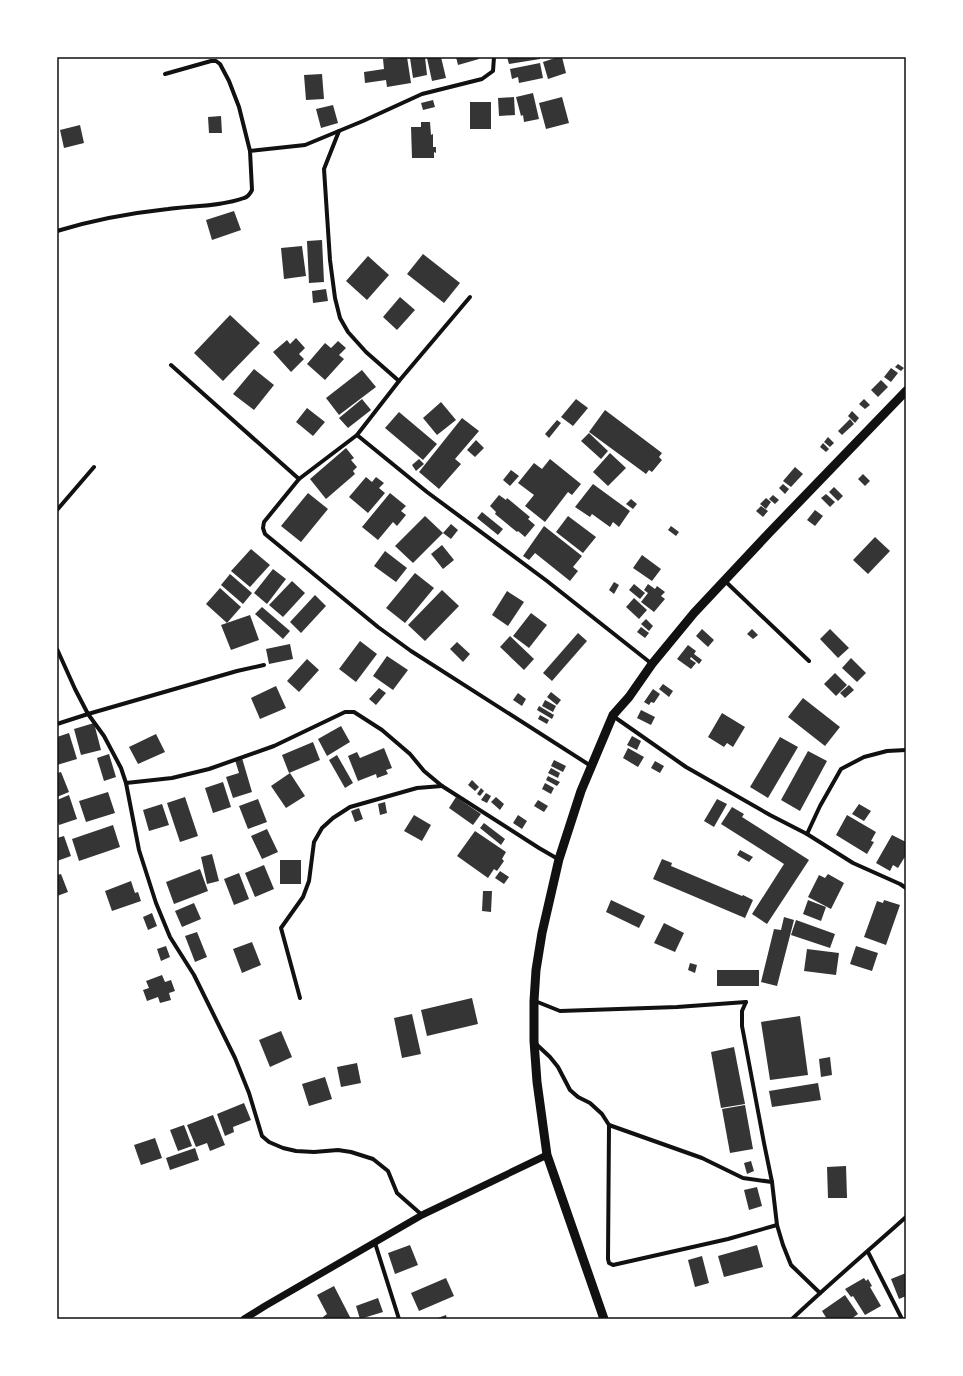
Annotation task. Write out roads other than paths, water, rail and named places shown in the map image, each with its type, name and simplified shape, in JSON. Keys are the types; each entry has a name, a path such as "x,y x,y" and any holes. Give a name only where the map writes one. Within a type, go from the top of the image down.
{"main road":[{"path":"604,1319 547,1155 537,1082 534,1041 536,970 542,933 559,859 581,791 613,716 652,664 694,613 724,580 906,391"}],"street":[{"path":"250,151 305,145 422,94 482,79 493,71 494,57"},
{"path":"57,231 82,223 147,211 232,202 246,198 249,195 252,190 250,151 239,107 230,81 220,64 216,61 211,61 165,74"},
{"path":"339,131 324,169 330,260 335,298 340,318 348,332 366,352 399,380"},
{"path":"470,297 399,380 357,435 299,479 264,522 263,528 265,534 378,628 530,728 592,766"},
{"path":"171,365 299,479"},
{"path":"357,435 427,492 536,573 652,664"},
{"path":"57,510 94,467"},
{"path":"724,580 810,661"},
{"path":"57,649 88,714 112,750 121,768 126,783 139,850 156,903 170,937 194,975 235,1058 249,1093 262,1136 269,1142 283,1148 296,1151 314,1152 338,1150 351,1152 373,1159 388,1171 397,1193 422,1215"},
{"path":"57,724 237,671 264,665"},
{"path":"126,783 172,778 209,769 274,746 345,712 354,712 382,730 410,754 424,770 442,786 559,859"},
{"path":"613,716 686,767 770,815 808,834 853,863 906,888"},
{"path":"808,834 820,806 841,770 864,757 887,751 906,750"},
{"path":"300,998 281,928 303,896 309,881 314,842 322,828 333,818 350,807 417,788 442,786"},
{"path":"534,1001 560,1011 677,1007 746,1002 742,1011 742,1026 772,1182 777,1225 782,1245 791,1265 820,1293"},
{"path":"534,1041 550,1056 570,1090 602,1114 609,1125 609,1263 613,1265 707,1244 777,1225"},
{"path":"609,1125 702,1158 743,1178 772,1182"},
{"path":"244,1319 291,1290 422,1215 547,1155"},
{"path":"792,1319 906,1217"},
{"path":"375,1243 399,1319"},
{"path":"868,1252 902,1319"}]}
